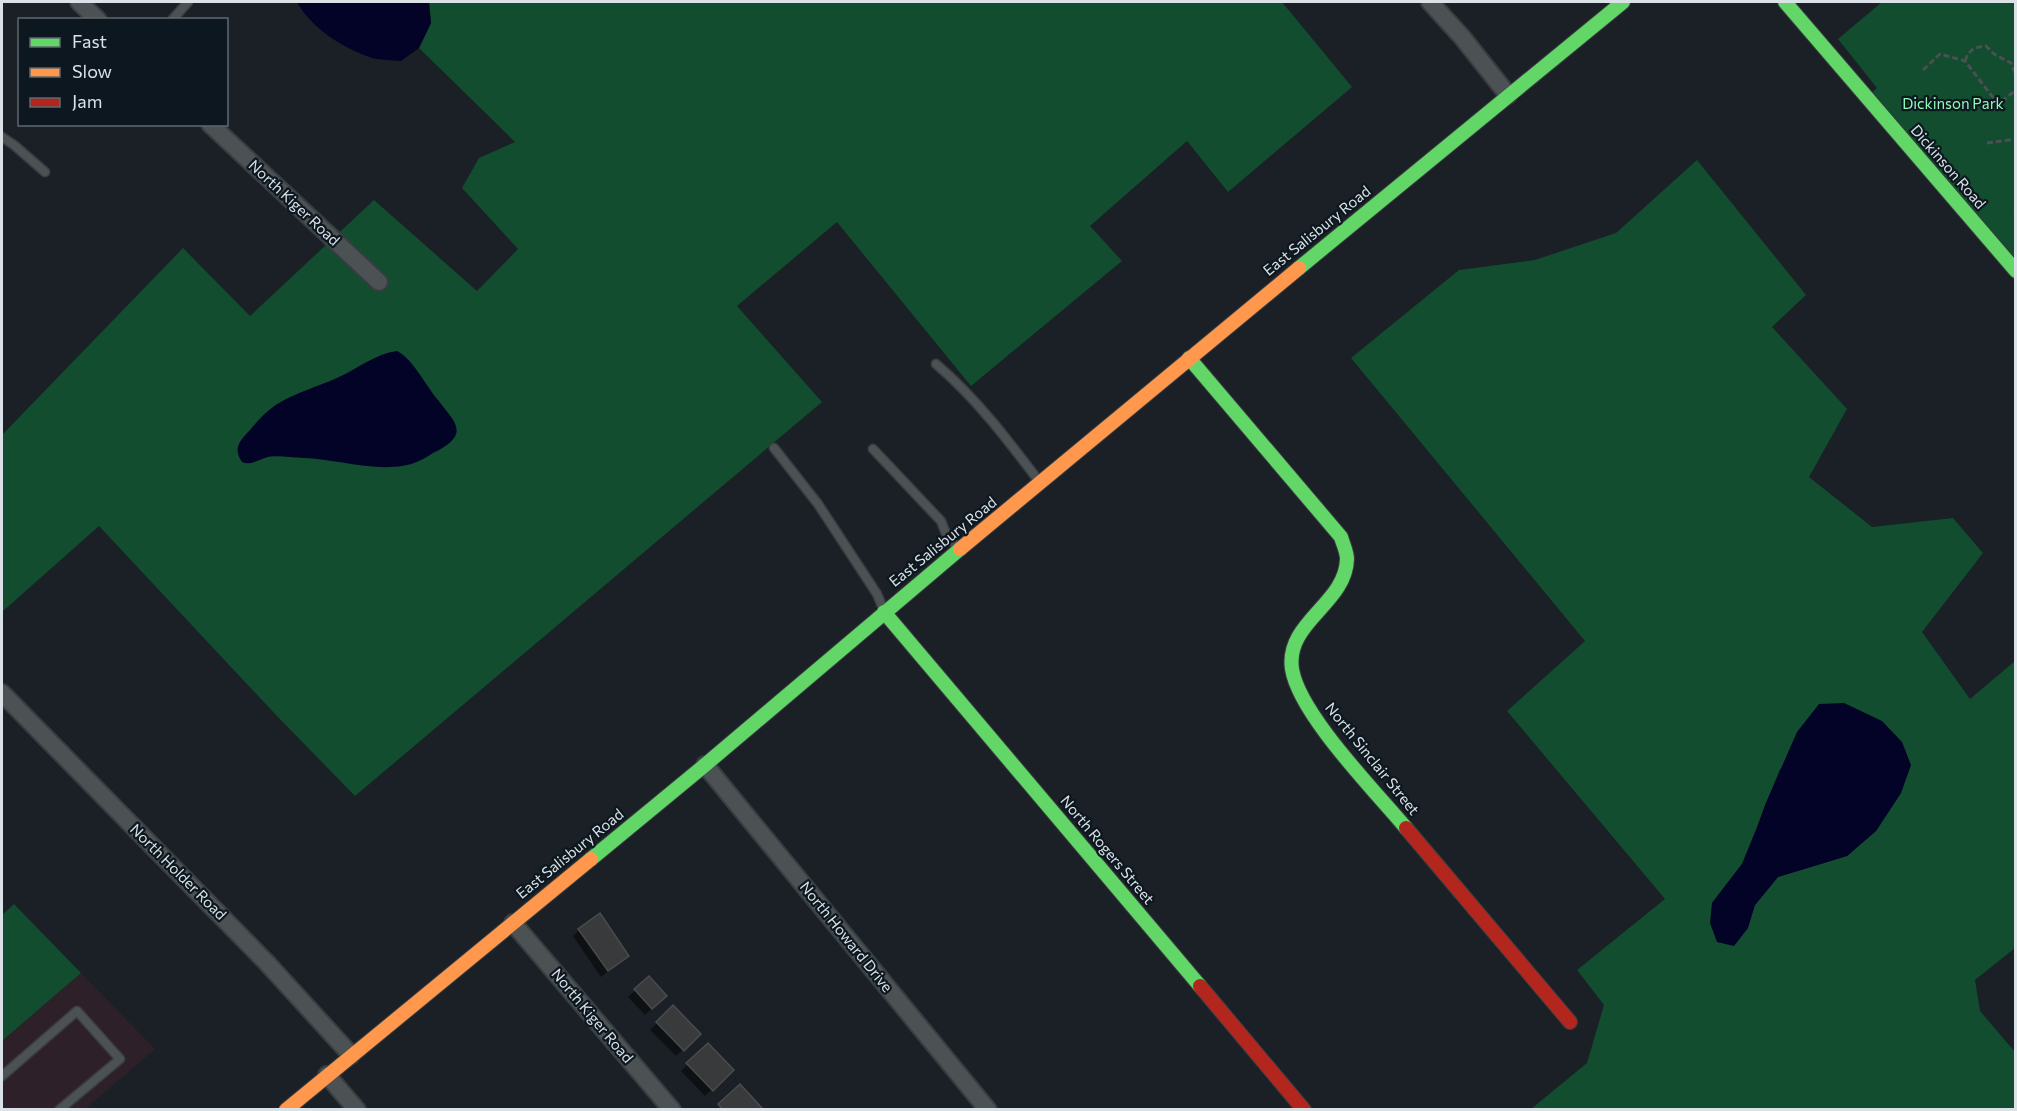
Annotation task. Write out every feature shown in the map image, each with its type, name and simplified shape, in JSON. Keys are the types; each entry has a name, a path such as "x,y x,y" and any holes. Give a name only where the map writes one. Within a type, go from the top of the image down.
{"street":[{"path":"79,2 96,18"},
{"path":"1430,2 1508,95"},
{"name":"East Salisbury Road","path":"285,1110 705,765 884,612 1189,358 1623,2"},
{"name":"Dickinson Road","path":"1785,2 2016,271"},
{"name":"North Kiger Road","path":"212,126 379,282"},
{"name":"North Sinclair Street","path":"1189,358 1341,537 1347,548 1349,560 1344,580 1301,632 1294,644 1291,667 1300,693 1329,737 1570,1022"},
{"name":"North Rogers Street","path":"884,612 1304,1110"},
{"name":"North Holder Road","path":"2,693 267,963 351,1055"},
{"name":"North Howard Drive","path":"705,765 988,1110"},
{"name":"North Kiger Road","path":"513,923 672,1110"},
{"path":"327,1075 357,1110"}],"lane":[{"path":"174,18 188,2"},
{"path":"2,137 45,172"},
{"path":"936,364 993,421 1040,483"},
{"path":"774,448 824,514 878,594 884,612"},
{"path":"873,449 941,521 947,536 960,549"},
{"path":"2,1076 77,1011 120,1059 59,1110"}],"path":[{"path":"1965,61 1968,53 1976,47 1986,46 1994,54 2011,63 2016,75"},
{"path":"1923,70 1940,54 1965,61 1998,104 2016,90"},
{"path":"1987,143 2016,139"}],"shaded area":[{"path":"81,973 155,1049 85,1109 2,1109 2,1041"}],"green space":[{"path":"429,2 1282,2 1352,87 1228,192 1187,141 1090,226 1122,261 971,386 837,222 737,306 822,402 355,796 99,526 2,612 2,435 183,248 250,316 374,200 477,291 518,249 462,188 479,158 515,142 419,48 431,23"},
{"name":"Dickinson Park","path":"1882,2 2015,2 2015,272 1867,97 1877,88 1838,39"},
{"path":"1697,160 1806,295 1772,327 1847,409 1809,477 1872,527 1953,518 1983,553 1922,632 1970,699 2015,661 2015,948 1975,980 1980,1011 2015,1052 2015,1109 1531,1109 1587,1063 1604,1005 1577,970 1665,899 1507,711 1585,641 1351,358 1459,270 1535,260 1616,233","holes":["1780,769 1901,793 1876,831 1847,856 1778,877 1755,905 1712,903 1742,864"]},
{"path":"14,904 81,973 2,1041 2,915"}],"water":[{"path":"297,2 429,2 431,23 419,48 401,61 375,59 350,49 329,36 311,21"},
{"path":"397,351 414,366 454,421 457,432 449,444 419,461 392,467 362,466 281,456 268,457 249,463 242,462 238,453 240,442 260,418 276,405 339,377 374,358"},
{"path":"1844,703 1882,721 1902,742 1911,765 1901,793 1876,831 1847,856 1778,877 1755,905 1748,928 1734,946 1717,942 1710,923 1712,903 1742,864 1797,732 1819,704"}],"building":[{"path":"600,913 629,956 608,971 578,929"},
{"path":"649,976 667,996 652,1009 634,989"},
{"path":"673,1005 701,1034 684,1051 656,1022"},
{"path":"708,1043 734,1070 713,1091 686,1063"},
{"path":"740,1084 764,1110 723,1110 718,1104"}],"traffic: fast":[{"path":"1299,268 1623,2"},
{"path":"1785,2 2016,271"},
{"path":"1189,358 1341,537 1347,556 1344,575 1337,589 1306,625 1298,638 1292,653 1292,669 1298,687 1323,730 1406,828"},
{"path":"591,859 960,549"},
{"path":"884,612 1200,986"}],"traffic: slow":[{"path":"960,549 1299,268"},
{"path":"286,1110 591,859"}],"traffic: jam":[{"path":"1406,828 1570,1022"},
{"path":"1200,986 1304,1110"}]}
